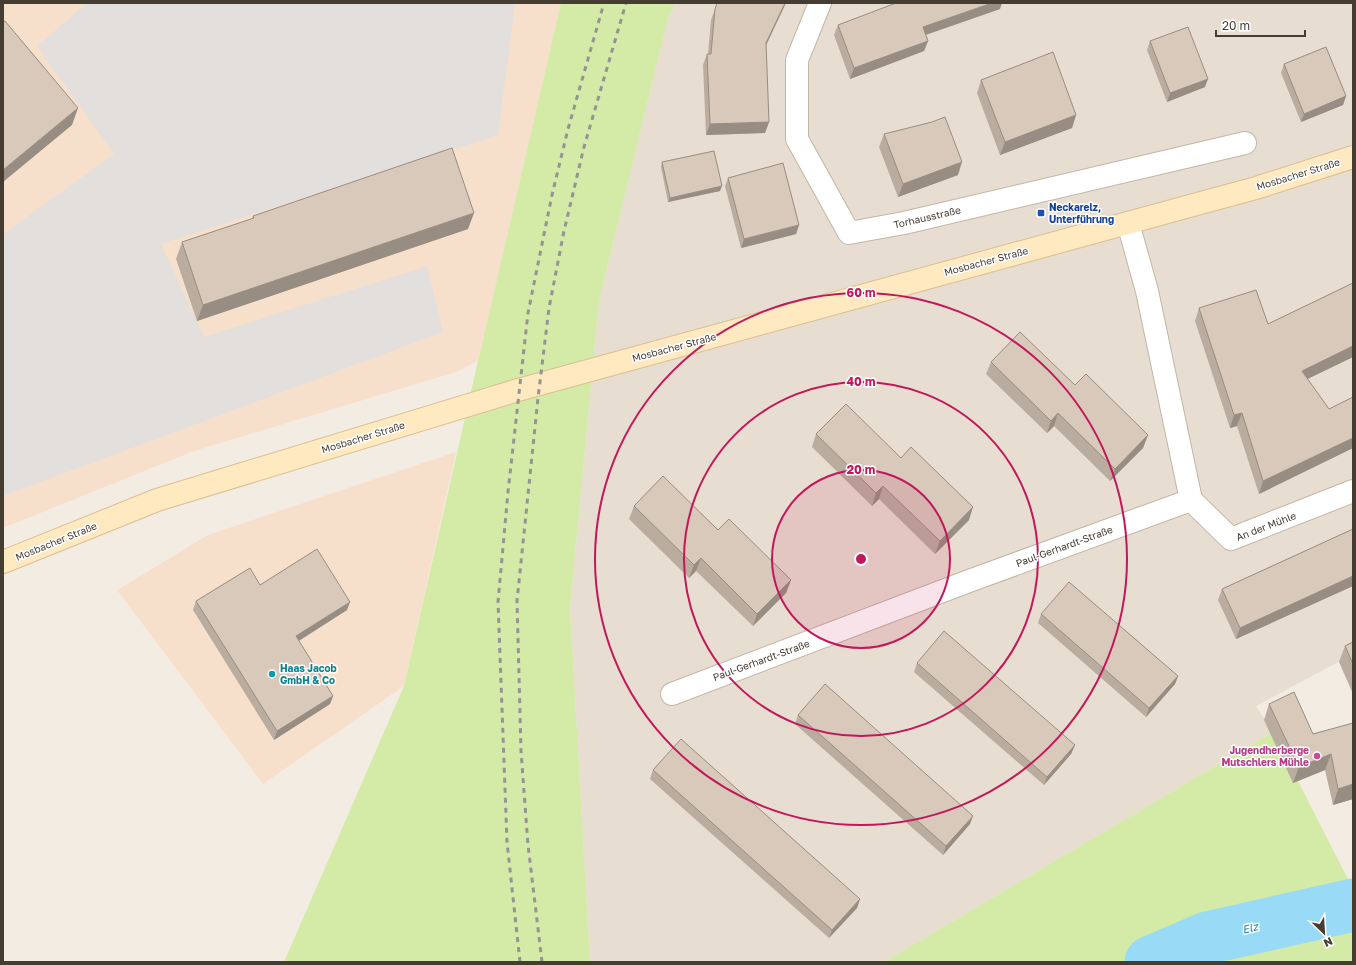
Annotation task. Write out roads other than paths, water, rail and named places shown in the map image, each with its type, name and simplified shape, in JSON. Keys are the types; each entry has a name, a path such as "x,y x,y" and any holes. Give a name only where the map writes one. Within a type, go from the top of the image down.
{"street":[{"name":"Torhausstraße","path":"820,3 797,60 797,139 849,233 904,223 1245,143"},
{"name":"Mosbacher Straße","path":"3,562 157,500 485,399 1256,188 1353,157"},
{"path":"1128,223 1147,290 1191,500"},
{"name":"An der Mühle","path":"1191,500 1231,539 1353,491"},
{"name":"Paul-Gerhardt-Straße","path":"672,694 977,578 1191,500"}],"waterway":[{"name":"Elz","path":"1151,962 1207,938 1353,905"}],"railway":[{"path":"520,962 507,842 498,602 508,492 528,313 552,195 568,129 604,3"},
{"path":"542,962 528,845 521,751 517,601 549,308 564,231 584,147 626,3"}],"place":[{"name":"Neckarelz, Unterführung","path":"1041,213"},
{"name":"Haas Jacob GmbH & Co","path":"272,674"},
{"name":"Jugendherberge Mutschlers Mühle","path":"1317,756"}]}
